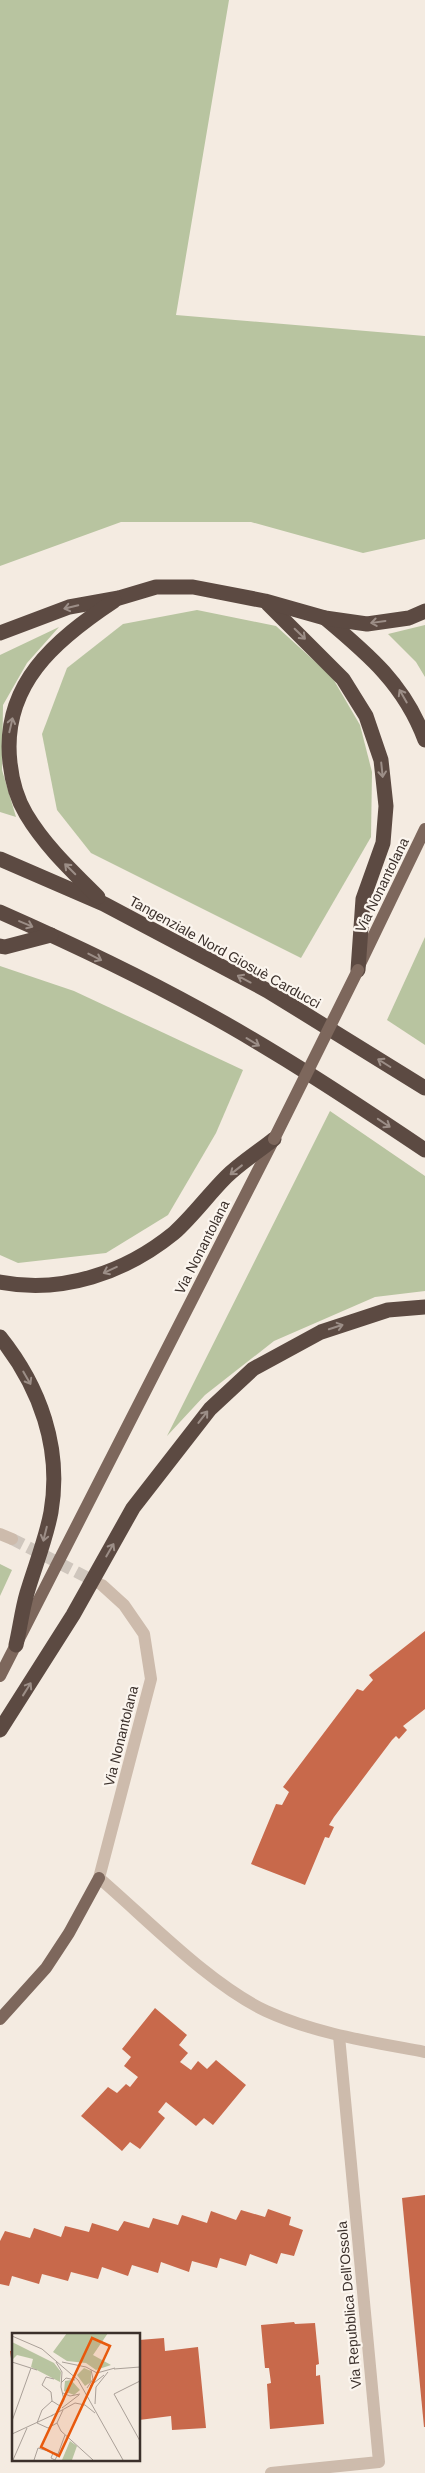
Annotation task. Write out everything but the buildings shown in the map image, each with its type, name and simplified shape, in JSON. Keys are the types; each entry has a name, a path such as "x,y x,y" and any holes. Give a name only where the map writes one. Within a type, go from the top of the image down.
{"highway":[{"path":"0,633 69,606 119,598 156,588 193,588 265,601 325,618 367,624 409,618 425,611"},
{"path":"104,904 57,856 25,812 12,781 9,731 20,691 41,661 80,624 119,598"},
{"path":"265,601 343,679 366,716 381,760 386,806 383,842 363,899 358,970"},
{"path":"325,618 373,658 401,690 425,740"},
{"name":"Tangenziale Nord Giosuè Carducci","path":"0,859 104,904 268,991 425,1088"},
{"path":"0,912 51,935 200,1010 343,1096 425,1150"},
{"path":"0,946 51,935"},
{"path":"0,1282 32,1286 57,1286 80,1282 130,1260 173,1233 226,1177 274,1139"},
{"path":"0,1730 73,1615 133,1508 210,1409 253,1369 321,1332 388,1310 425,1307"},
{"path":"0,1337 14,1355 38,1397 50,1436 54,1476 51,1512 27,1595 16,1645"}],"main road":[{"name":"Via Nonantolana","path":"0,1676 274,1139 358,970 425,829"},
{"path":"0,2019 46,1968 69,1933 98,1878"}],"street":[{"name":"Via Nonantolana","path":"98,1878 151,1679 144,1634 124,1605 102,1585"},
{"path":"98,1878 207,1972 266,2011 340,2036 425,2052"},
{"name":"Via Repubblica Dell'Ossola","path":"273,2473 379,2467 340,2036"}],"green space":[{"path":"0,0 229,0 176,315 425,336 425,539 363,553 251,522 121,522 0,566"},
{"path":"197,610 276,626 332,677 360,725 372,772 371,837 301,958 91,853 57,810 42,734 67,668 123,624"},
{"path":"425,625 425,677 416,662 388,634"},
{"path":"59,627 27,663 3,705 2,770 16,817 0,812 0,655"},
{"path":"425,937 425,1045 387,1020"},
{"path":"0,966 74,991 243,1070 216,1133 168,1215 106,1253 18,1263 0,1255"},
{"path":"330,1111 425,1176 425,1291 375,1297 274,1341 205,1395 167,1436"},
{"path":"0,1564 12,1570 0,1596"}],"tunnel":[{"path":"12,1539 100,1584"}]}
